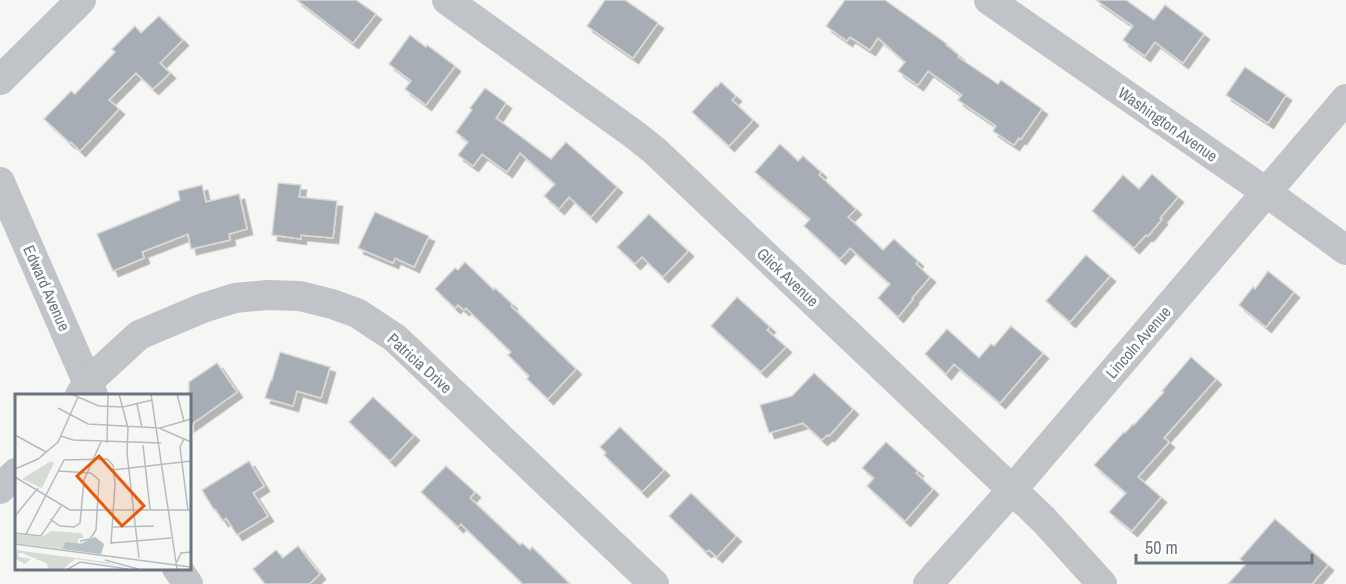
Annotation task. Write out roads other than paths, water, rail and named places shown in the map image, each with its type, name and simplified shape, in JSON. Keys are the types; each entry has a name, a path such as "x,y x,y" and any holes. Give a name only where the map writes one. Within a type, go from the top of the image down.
{"street":[{"path":"0,80 81,0"},
{"name":"Glick Avenue","path":"447,0 655,151 1044,520 1102,584"},
{"name":"Washington Avenue","path":"989,0 1346,250"},
{"name":"Lincoln Avenue","path":"928,584 1012,490 1346,99"},
{"name":"Edward Avenue","path":"0,182 87,391"},
{"name":"Patricia Drive","path":"87,391 139,335 203,308 235,298 267,295 300,296 332,304 357,313 396,338 654,584"},
{"path":"0,489 15,474"},
{"path":"178,569 188,584"}]}
